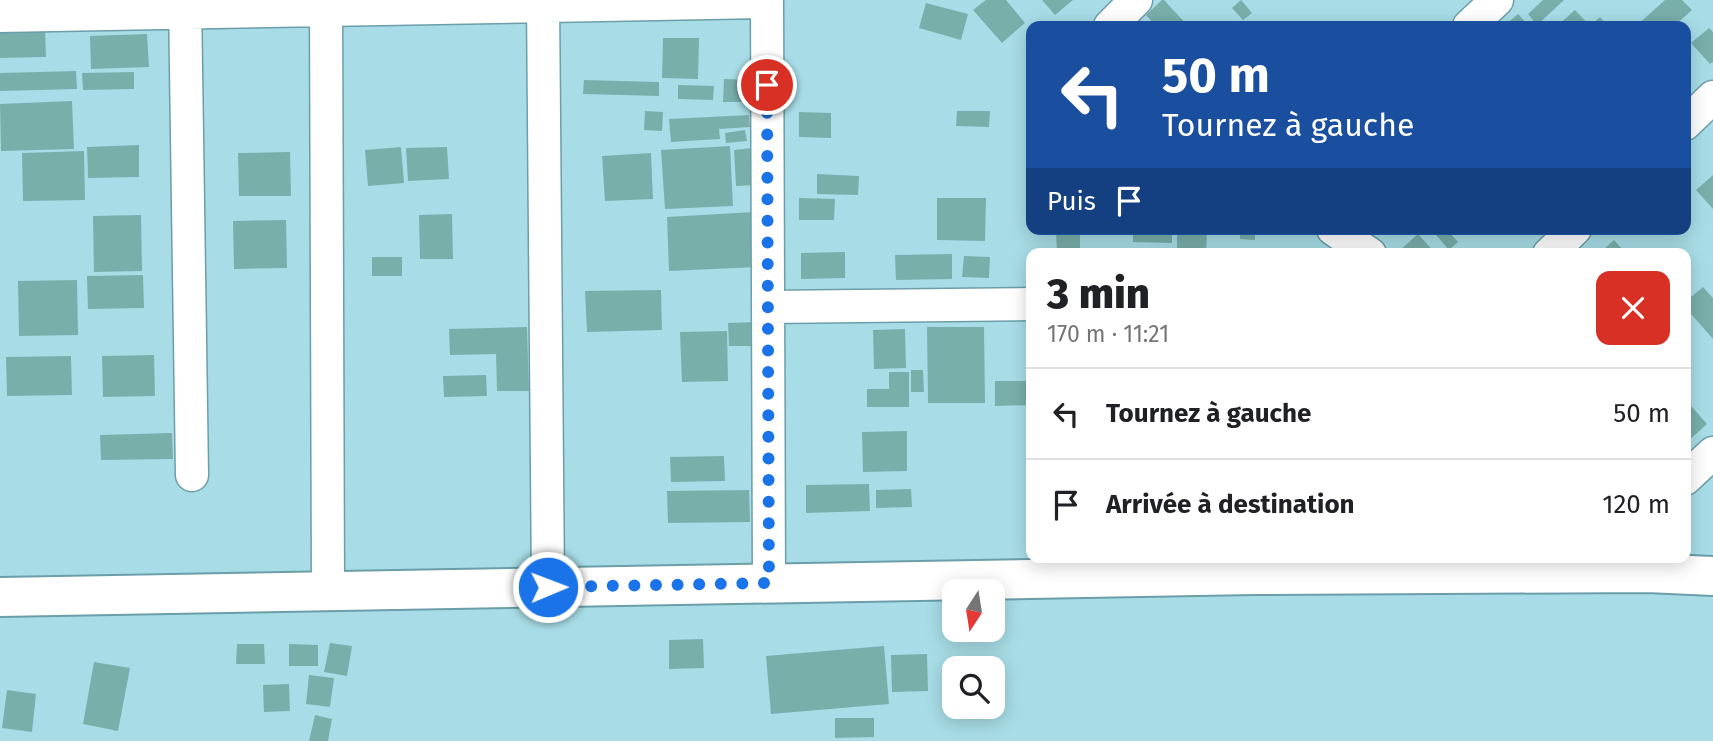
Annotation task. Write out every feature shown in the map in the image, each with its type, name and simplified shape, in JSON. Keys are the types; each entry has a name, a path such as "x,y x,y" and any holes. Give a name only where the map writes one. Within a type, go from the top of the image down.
{"main road":[{"path":"0,597 769,583 1255,567 1648,566 1713,576"}],"street":[{"path":"1115,21 1136,0"},
{"path":"1474,21 1497,0"},
{"path":"0,16 185,6 767,1 769,583"},
{"path":"543,3 548,587"},
{"path":"326,5 328,591"},
{"path":"185,6 192,475"},
{"path":"1691,118 1713,97"},
{"path":"1342,235 1361,248"},
{"path":"1555,248 1569,235"},
{"path":"768,307 1026,304"},
{"path":"1691,473 1713,453"}],"building":[{"path":"986,0 1006,0 1025,23 1002,43 973,10"},
{"path":"1042,0 1073,0 1055,15"},
{"path":"1164,0 1183,21 1151,21 1146,15"},
{"path":"1241,0 1252,13 1243,20 1232,8"},
{"path":"1543,0 1564,0 1541,21 1534,21 1528,14"},
{"path":"1665,0 1682,0 1692,10 1680,21 1642,21"},
{"path":"926,3 968,14 961,40 919,28"},
{"path":"1575,10 1585,21 1563,21"},
{"path":"1518,14 1524,21 1510,21"},
{"path":"45,27 46,57 0,58 0,29"},
{"path":"1709,28 1713,32 1713,62 1710,64 1691,43"},
{"path":"147,34 149,67 91,69 90,36"},
{"path":"663,38 699,38 698,79 662,78"},
{"path":"76,71 77,89 0,91 0,73"},
{"path":"134,72 134,89 83,90 82,73"},
{"path":"724,79 754,80 754,102 723,102"},
{"path":"584,80 659,82 659,96 583,94"},
{"path":"678,85 714,86 713,100 678,99"},
{"path":"72,101 74,149 1,151 0,104"},
{"path":"645,111 663,112 662,131 644,130"},
{"path":"957,111 990,111 989,127 956,126"},
{"path":"799,112 831,113 831,138 799,137"},
{"path":"749,115 750,127 719,129 720,139 671,142 669,119"},
{"path":"745,130 747,141 726,143 725,133"},
{"path":"139,145 139,177 88,178 87,147"},
{"path":"730,146 733,206 665,209 661,150"},
{"path":"401,147 404,183 368,186 365,150"},
{"path":"447,147 449,179 408,181 406,148"},
{"path":"752,148 755,185 736,186 734,150"},
{"path":"84,151 85,200 23,201 22,153"},
{"path":"290,152 291,196 239,196 238,153"},
{"path":"651,153 653,199 605,201 602,156"},
{"path":"817,174 859,176 858,195 817,194"},
{"path":"1713,175 1713,209 1696,190"},
{"path":"799,198 835,199 834,220 799,220"},
{"path":"937,198 986,198 985,241 937,240"},
{"path":"754,212 757,267 669,271 667,217"},
{"path":"452,214 453,259 420,259 419,215"},
{"path":"141,215 142,271 94,272 93,216"},
{"path":"286,220 287,268 234,269 233,221"},
{"path":"1056,235 1080,235 1080,248 1057,248"},
{"path":"1133,235 1172,235 1172,243 1133,242"},
{"path":"1177,235 1207,235 1206,248 1177,248"},
{"path":"1240,235 1255,235 1255,240 1240,239"},
{"path":"1419,235 1431,248 1402,248"},
{"path":"1436,235 1452,235 1458,242 1447,248"},
{"path":"1614,240 1621,248 1605,248"},
{"path":"845,252 845,278 801,279 801,253"},
{"path":"952,254 952,279 896,280 895,255"},
{"path":"964,256 990,257 989,278 962,277"},
{"path":"372,257 402,257 402,276 372,276"},
{"path":"143,275 144,308 88,309 87,276"},
{"path":"77,280 78,335 19,336 18,281"},
{"path":"1703,287 1713,298 1713,339 1691,314 1691,297"},
{"path":"661,290 662,330 587,332 585,291"},
{"path":"756,322 757,346 729,346 728,323"},
{"path":"527,327 529,391 497,391 496,354 450,355 449,329"},
{"path":"927,327 984,327 985,403 928,403"},
{"path":"905,329 906,368 874,369 873,330"},
{"path":"727,331 728,381 682,382 680,332"},
{"path":"154,355 155,396 103,397 102,356"},
{"path":"71,356 72,395 7,396 6,357"},
{"path":"911,370 923,370 924,392 911,392"},
{"path":"889,372 909,372 909,407 867,407 867,389 889,389"},
{"path":"486,375 487,396 444,397 443,376"},
{"path":"995,381 1026,381 1026,405 995,406"},
{"path":"1691,406 1707,424 1691,438"},
{"path":"907,431 907,471 863,472 862,432"},
{"path":"172,433 173,459 101,460 100,435"},
{"path":"724,456 725,481 671,482 670,457"},
{"path":"869,484 870,511 806,513 806,485"},
{"path":"911,489 912,507 876,508 876,490"},
{"path":"749,490 750,522 668,523 667,491"},
{"path":"703,639 704,668 669,669 669,640"},
{"path":"330,643 352,646 347,676 324,672"},
{"path":"237,644 264,644 265,664 236,664"},
{"path":"289,644 318,645 318,666 289,666"},
{"path":"884,646 889,704 771,714 766,656"},
{"path":"927,654 928,691 892,692 891,655"},
{"path":"94,662 130,668 118,731 83,724"},
{"path":"309,675 334,678 330,707 306,704"},
{"path":"289,684 290,711 264,712 263,685"},
{"path":"7,690 36,694 32,732 2,728"},
{"path":"315,715 332,719 328,741 309,741"},
{"path":"835,718 874,718 874,737 835,738"}],"route":[{"path":"548,587 769,583 767,85"}]}
